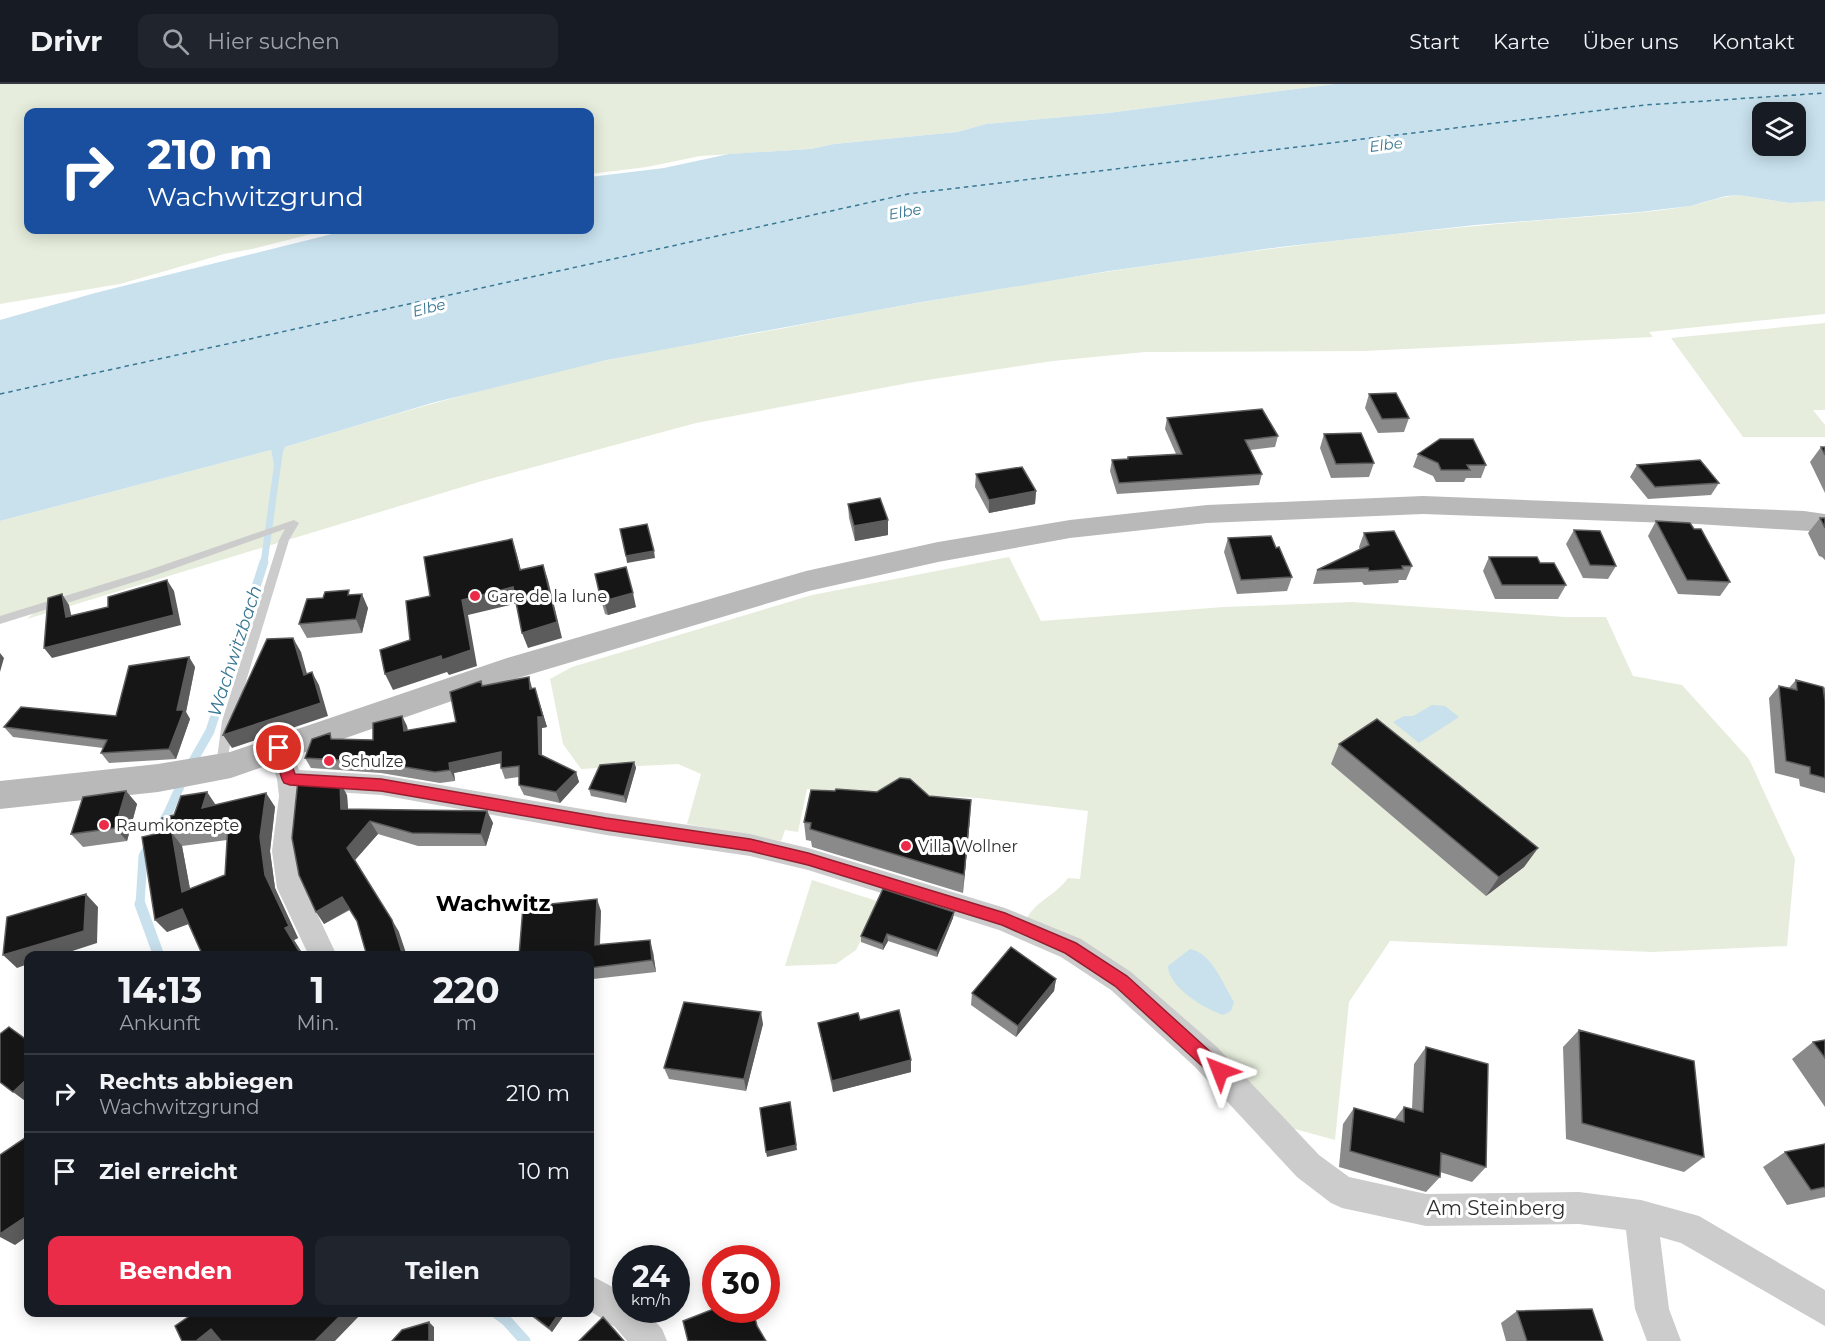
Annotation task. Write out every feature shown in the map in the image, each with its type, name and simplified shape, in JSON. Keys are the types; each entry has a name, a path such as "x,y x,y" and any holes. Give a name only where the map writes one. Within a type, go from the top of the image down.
{"main road":[{"path":"0,795 158,778 214,768 284,764 507,670 806,581 938,552 1070,529 1207,514 1423,505 1697,515 1825,523"}],"street":[{"path":"284,764 292,796 285,851 291,888 321,951"},
{"name":"Am Steinberg","path":"284,764 381,785 606,824 750,845 808,859 1005,920 1071,948 1121,981 1206,1057 1308,1166 1342,1192 1426,1210 1579,1208 1641,1216 1687,1228 1825,1309"},
{"path":"1641,1216 1652,1310 1664,1341"},
{"path":"594,1294 627,1315 651,1341"}],"lane":[{"path":"0,621 248,541 261,532 294,523 284,540 214,768"}],"green space":[{"path":"0,84 1335,84 1108,113 986,124 957,132 834,144 810,149 700,156 647,167 594,174 594,108 24,108 24,234 311,234 224,254 120,284 0,304"},
{"path":"1739,195 1789,203 1825,201 1825,314 1649,332 1653,337 1364,351 1145,352 1053,361 914,382 696,423 482,481 27,619 36,611 0,619 0,521 271,450 274,466 278,466 285,447 405,411 527,379 657,350 1090,274 1378,236 1629,214 1688,206"},
{"path":"1825,323 1825,410 1813,410 1825,425 1825,437 1743,437 1671,338"},
{"path":"1009,557 1041,621 1224,607 1352,602 1565,617 1606,617 1633,676 1682,685 1749,759 1795,859 1787,946 1652,952 1390,941 1349,1002 1335,1140 1291,1128 1027,918 1068,878 1080,879 1088,811 978,798 807,789 798,832 785,830 781,841 687,824 701,774 678,764 581,769 563,744 550,679 572,667 812,595"},
{"path":"812,880 880,902 856,950 836,964 785,966"}],"water":[{"name":"Elbe","path":"1335,84 1825,84 1825,201 1789,203 1739,195 1726,196 1690,206 1640,212 1475,225 1280,247 1109,271 916,303 607,360 432,403 285,447 278,466 274,466 271,450 0,521 0,320 95,293 332,234 594,234 594,177 664,168 729,154 810,149 834,144 957,132 986,124 1108,113"},
{"path":"1432,705 1445,706 1459,717 1419,743 1393,722 1404,716 1413,716"},
{"path":"1190,949 1205,956 1216,970 1234,1002 1231,1011 1223,1015 1207,1008 1174,982 1168,966"}],"building":[{"path":"1396,393 1409,418 1382,419 1369,394"},
{"path":"1262,409 1278,436 1245,440 1262,474 1119,483 1112,460 1182,454 1167,418"},
{"path":"1361,433 1374,463 1336,464 1324,434"},
{"path":"1440,439 1473,439 1486,465 1467,465 1470,470 1441,470 1438,463 1418,454"},
{"path":"1700,460 1719,483 1655,487 1637,465"},
{"path":"1022,467 1036,491 989,500 976,474"},
{"path":"880,498 888,520 854,526 848,504"},
{"path":"1820,518 1825,518 1825,528"},
{"path":"1656,521 1690,523 1694,529 1701,529 1730,582 1687,580"},
{"path":"647,524 654,551 626,556 620,529"},
{"path":"1574,530 1600,531 1616,566 1590,565"},
{"path":"1394,531 1412,566 1402,566 1403,569 1369,571 1368,568 1317,570 1369,545 1364,533"},
{"path":"1271,536 1276,548 1279,547 1292,577 1241,580 1228,538"},
{"path":"512,539 520,570 543,565 557,622 522,633 513,587 462,600 471,650 442,660 441,656 385,674 380,650 410,640 406,601 430,596 424,557"},
{"path":"1489,557 1537,557 1540,563 1554,563 1566,585 1502,585"},
{"path":"626,567 633,593 601,600 595,574"},
{"path":"167,580 174,615 44,648 48,598 62,594 66,617 108,607 108,597"},
{"path":"349,590 348,595 362,594 356,619 299,624 307,599 323,598 325,592"},
{"path":"293,638 304,675 312,672 321,703 223,735 267,639"},
{"path":"189,657 177,710 184,710 169,749 101,753 107,740 4,727 21,707 116,716 129,666"},
{"path":"529,677 530,689 535,688 543,717 538,717 539,754 576,772 556,792 519,785 519,766 501,768 501,752 449,763 450,770 435,772 375,762 305,758 312,739 330,733 331,739 373,740 373,723 402,716 404,731 456,722 450,692 481,681 482,686"},
{"path":"1796,680 1823,687 1825,778 1810,774 1810,767 1786,761 1779,686 1797,690"},
{"path":"1377,719 1538,848 1499,877 1339,744"},
{"path":"634,762 624,796 589,789 600,765"},
{"name":"Villa Wollner","path":"900,778 910,779 929,796 971,800 964,875 810,829 811,823 804,822 811,790 877,792"},
{"path":"298,780 340,782 341,809 487,811 481,834 412,833 370,821 347,848 392,920 401,951 366,951 357,921 342,897 316,912 299,875 292,838"},
{"path":"126,791 115,828 71,834 83,797"},
{"path":"207,792 202,808 266,793 260,837 265,875 289,926 285,928 299,951 201,951 182,909 155,920 142,837 164,832 162,818 174,815 181,796","holes":["228,825 225,875 182,892 172,833"]},
{"path":"883,889 954,912 937,951 887,934 883,944 861,936"},
{"path":"86,894 84,931 3,955 7,917"},
{"path":"597,899 595,945 650,940 652,960 594,967 594,951 519,951 523,907"},
{"path":"1011,947 1056,979 1018,1026 972,993"},
{"path":"684,1002 761,1012 744,1079 664,1068"},
{"path":"899,1010 911,1060 832,1081 818,1023 858,1013 860,1020"},
{"path":"9,1027 24,1038 24,1082 13,1092 0,1082 0,1034"},
{"path":"1579,1030 1694,1061 1704,1157 1582,1123"},
{"path":"1825,1040 1825,1058 1813,1042"},
{"path":"1426,1047 1488,1064 1486,1167 1441,1153 1440,1177 1350,1151 1354,1108 1404,1122 1404,1107 1423,1112"},
{"path":"790,1102 796,1145 766,1152 760,1108"},
{"path":"24,1139 24,1218 0,1234 0,1155"},
{"path":"1825,1144 1825,1187 1811,1190 1785,1152"},
{"path":"1592,1309 1603,1341 1527,1341 1517,1311"},
{"path":"702,1314 702,1323 756,1323 766,1341 688,1341 684,1323 690,1323 690,1318"},
{"path":"188,1317 339,1317 315,1341 221,1341 211,1329 196,1341 182,1341 175,1326"},
{"path":"535,1317 557,1317 549,1328"},
{"path":"603,1317 624,1341 579,1341"},
{"path":"429,1322 429,1341 392,1341 402,1330"}],"waterway":[{"name":"Wachwitzbach","path":"264,563 279,454"},
{"name":"Wachwitzbach","path":"189,768 210,731 264,562"},
{"name":"Wachwitzbach","path":"140,904 143,856 168,813 183,780"},
{"name":"Wachwitzbach","path":"140,904 157,951"},
{"name":"Wachwitzbach","path":"502,1317 525,1341"}],"ferry route":[{"path":"0,394 908,194 1645,105 1825,93"}],"place":[{"name":"Gare de la lune","path":"475,596"},
{"name":"Schulze","path":"329,761"},
{"name":"Raumkonzepte","path":"104,825"},
{"name":"Villa Wollner","path":"906,846"}],"district":[{"name":"Wachwitz","path":"493,903"}],"route":[{"path":"279,748 290,779 381,785 606,824 750,845 808,859 1005,920 1071,948 1121,981 1220,1071"}]}
